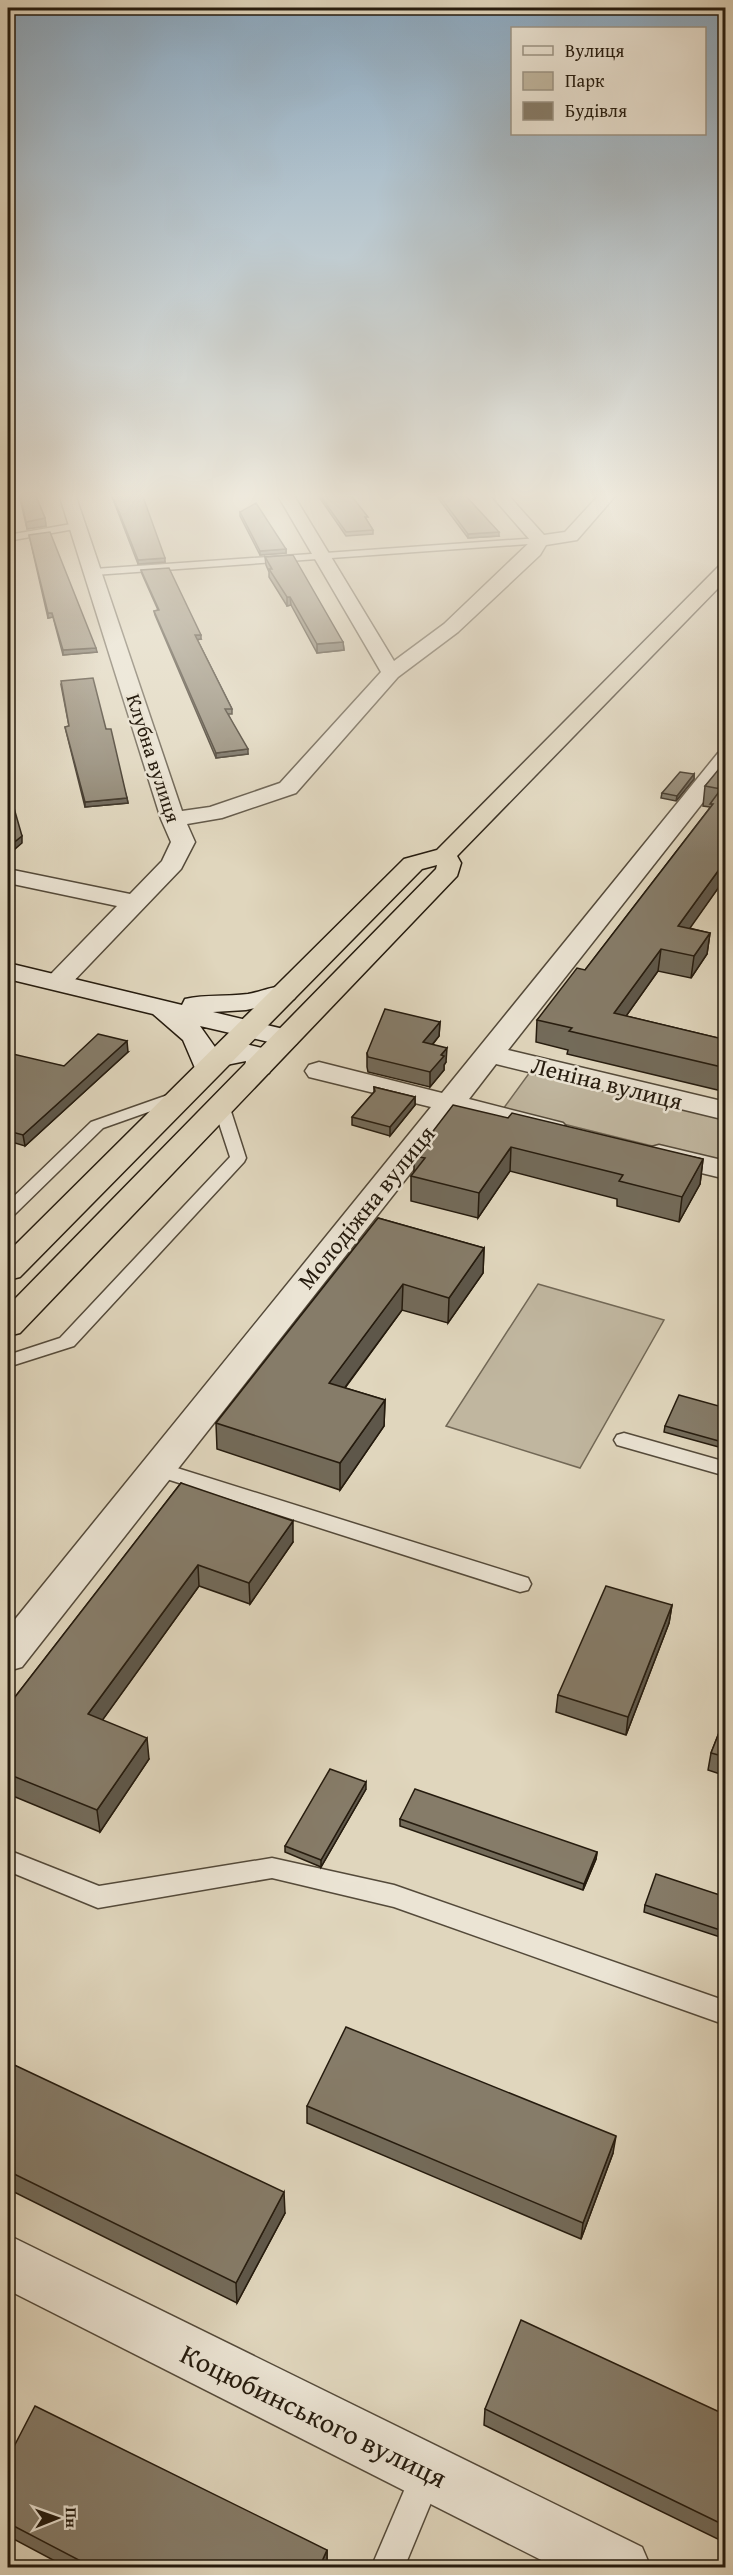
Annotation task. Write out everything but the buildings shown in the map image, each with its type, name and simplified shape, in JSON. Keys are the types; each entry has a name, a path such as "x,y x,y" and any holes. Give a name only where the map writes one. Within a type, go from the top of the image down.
{"highway":[{"path":"8,1270 413,864 445,855 682,614"},
{"path":"8,1325 448,872 449,863 445,855"}],"street":[{"name":"Клубна вулиця","path":"58,982 172,864 183,842 173,819 107,614"},
{"path":"357,614 391,672"},
{"path":"173,819 214,813 288,788 391,672 451,628 466,614"},
{"name":"Молодіжна вулиця","path":"8,1656 724,763"},
{"path":"8,876 134,902"},
{"path":"8,971 158,1005 286,1038"},
{"path":"158,1005 208,1005 282,996 286,1008 299,1011 316,1007"},
{"path":"158,1005 190,1028 214,1063 241,1051 256,1055 259,1067"},
{"name":"Леніна вулиця","path":"489,1054 726,1111"},
{"path":"319,1071 576,1134"},
{"path":"633,1148 726,1170"},
{"name":"Коцюбинського вулиця","path":"8,2262 621,2568"}],"lane":[{"path":"8,1211 97,1125 181,1095"},
{"path":"8,1361 67,1342 238,1158 221,1105"},
{"path":"624,1440 726,1469"},
{"path":"158,1469 520,1584"},
{"path":"8,1860 98,1897 272,1868 394,1896 726,2013"},
{"path":"387,2568 428,2471"}],"green space":[{"path":"530,1072 725,1119 725,1164 503,1109"},
{"path":"538,1284 664,1320 580,1468 446,1426"}]}
